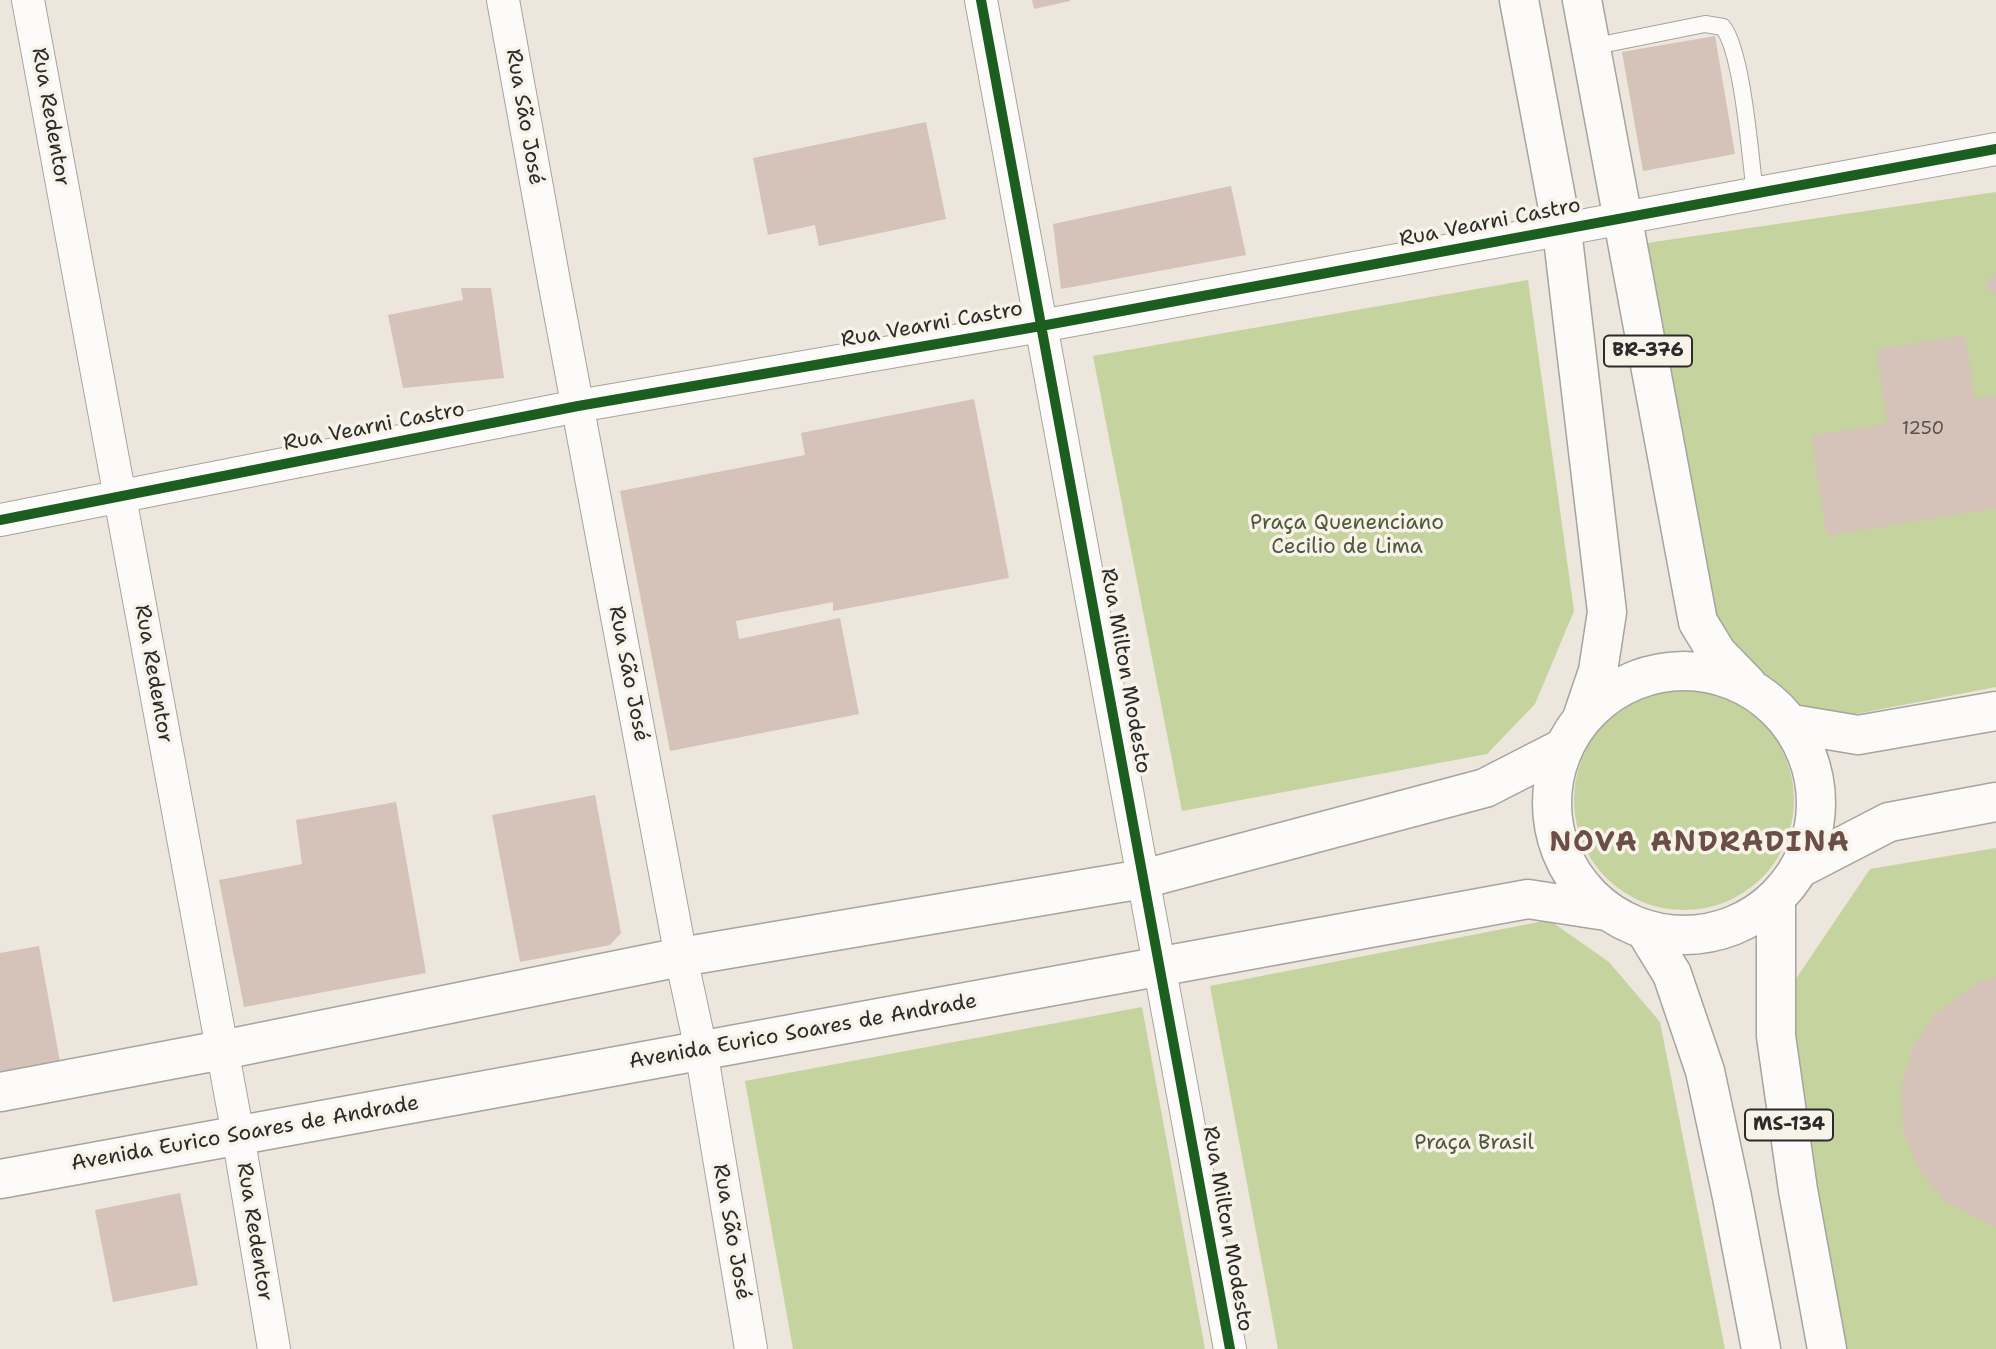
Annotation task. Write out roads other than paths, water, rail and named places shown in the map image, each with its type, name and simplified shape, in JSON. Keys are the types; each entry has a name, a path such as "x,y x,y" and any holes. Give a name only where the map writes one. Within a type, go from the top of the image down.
{"main road":[{"name":"BR-376","path":"1519,0 1562,230 1607,612 1598,671 1573,733"},
{"name":"BR-376","path":"1582,0 1698,622 1717,653 1748,686"},
{"path":"0,1091 222,1050 681,957 1143,879 1485,789 1573,733 1617,688 1660,672 1705,671 1748,686 1792,724 1807,750 1815,779 1817,810 1812,840 1800,868 1776,899 1737,925 1692,936 1646,930 1606,911 1574,878 1556,837 1552,792 1573,733"},
{"path":"1792,724 1858,735 1996,711"},
{"path":"1800,868 1889,822 1996,802"},
{"name":"MS-134","path":"1776,899 1776,1035 1798,1190 1827,1349"},
{"name":"Avenida Eurico Soares de Andrade","path":"0,1179 1528,900 1606,911"},
{"name":"MS-134","path":"1646,930 1672,974 1705,1070 1761,1349"}],"street":[{"name":"Rua Redentor","path":"28,0 238,1135 274,1349"},
{"name":"Rua São José","path":"503,0 681,957 701,1050 751,1349"},
{"name":"Rua Milton Modesto","path":"981,0 1230,1349"},
{"name":"Rua Vearni Castro","path":"0,520 578,406 1041,326 1996,149"}],"lane":[{"path":"1591,47 1705,24 1723,27 1731,38 1739,78 1755,193"}],"district":[{"name":"NOVA ANDRADINA","path":"1700,844"}],"park label":[{"name":"Praça Quenenciano Cecilio de Lima","path":"1347,536"},
{"name":"Praça Brasil","path":"1474,1144"}]}
